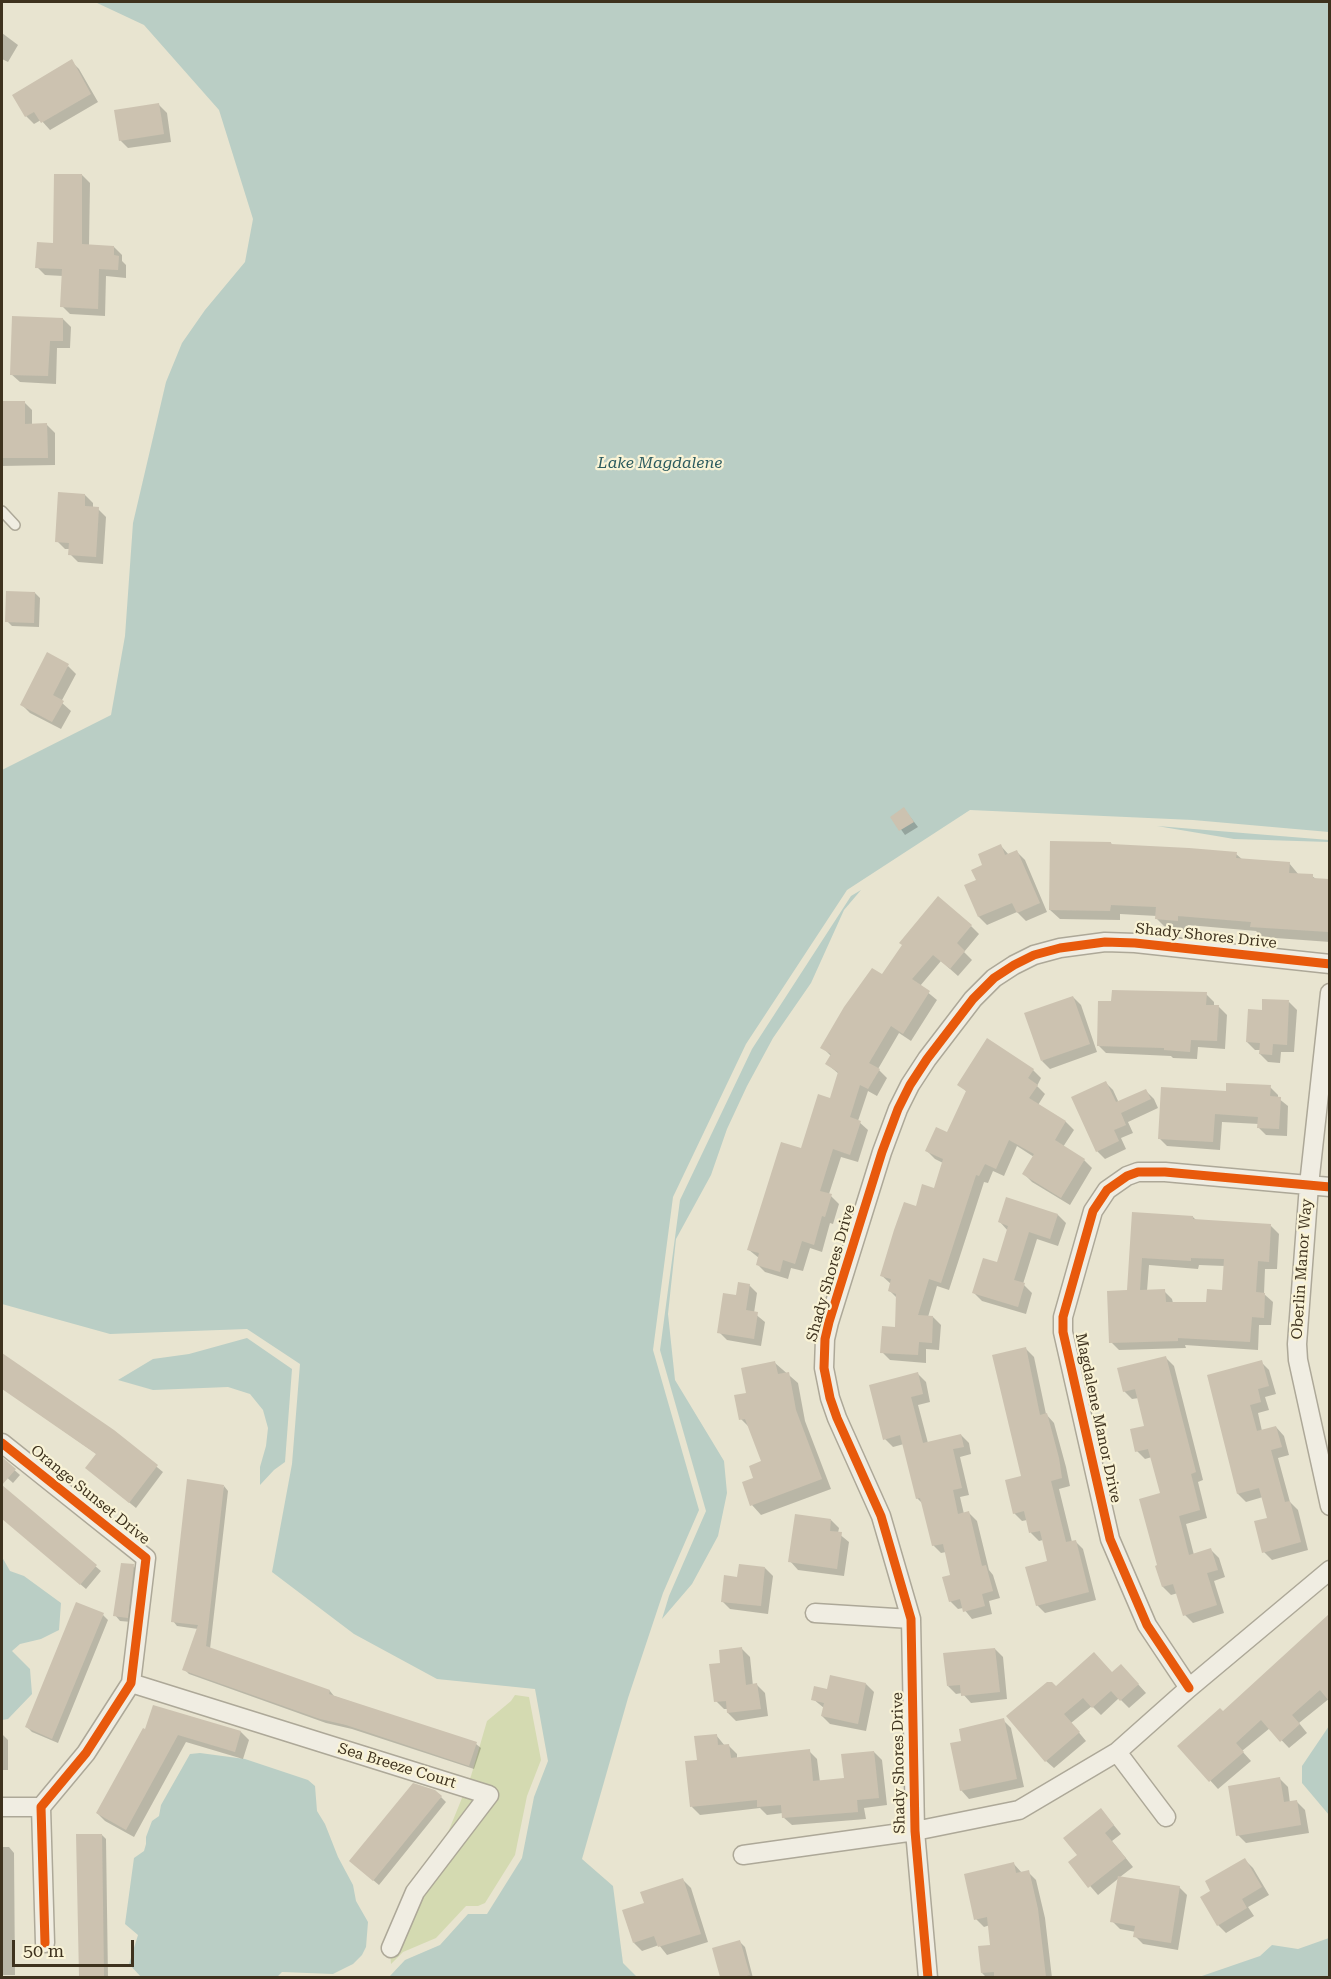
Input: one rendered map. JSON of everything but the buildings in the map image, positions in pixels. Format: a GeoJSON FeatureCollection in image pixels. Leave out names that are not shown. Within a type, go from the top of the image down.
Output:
{"type":"FeatureCollection","features":[{"type":"Feature","properties":{"kind":"street","name":"Shady Shores Drive"},"geometry":{"type":"LineString","coordinates":[[928,1977],[915,1831],[910,1619],[881,1516],[844,1436],[830,1398],[825,1378],[824,1353],[832,1312],[882,1152],[898,1109],[915,1077],[966,1007],[994,978],[1024,960],[1060,948],[1094,943],[1135,943],[1329,964]]}},
{"type":"Feature","properties":{"kind":"street","name":"Oberlin Manor Way"},"geometry":{"type":"LineString","coordinates":[[1329,993],[1309,1185],[1297,1344],[1298,1360],[1329,1506]]}},
{"type":"Feature","properties":{"kind":"street","name":"Magdalene Manor Drive"},"geometry":{"type":"LineString","coordinates":[[1189,1688],[1147,1624],[1110,1539],[1063,1332],[1063,1317],[1094,1211],[1107,1190],[1127,1176],[1149,1171],[1329,1187]]}},
{"type":"Feature","properties":{"kind":"street","name":"Orange Sunset Drive"},"geometry":{"type":"LineString","coordinates":[[2,1443],[146,1558],[131,1683],[86,1753],[41,1807]]}},
{"type":"Feature","properties":{"kind":"street"},"geometry":{"type":"LineString","coordinates":[[743,1855],[915,1831],[1019,1810],[1117,1752],[1329,1570]]}},
{"type":"Feature","properties":{"kind":"street"},"geometry":{"type":"LineString","coordinates":[[815,1613],[910,1619]]}},
{"type":"Feature","properties":{"kind":"street","name":"Sea Breeze Court"},"geometry":{"type":"LineString","coordinates":[[131,1683],[489,1795],[415,1892],[391,1948]]}},
{"type":"Feature","properties":{"kind":"street"},"geometry":{"type":"LineString","coordinates":[[1117,1752],[1166,1817]]}},
{"type":"Feature","properties":{"kind":"street"},"geometry":{"type":"LineString","coordinates":[[2,1807],[41,1807],[45,1943]]}},
{"type":"Feature","properties":{"kind":"lane"},"geometry":{"type":"LineString","coordinates":[[2,512],[15,525]]}},
{"type":"Feature","properties":{"kind":"green space"},"geometry":{"type":"Polygon","coordinates":[[[515,1695],[529,1697],[541,1760],[527,1796],[515,1855],[485,1903],[478,1906],[466,1906],[436,1938],[403,1952],[391,1964],[389,1939],[440,1852],[471,1776],[487,1721],[515,1695]]]}},
{"type":"Feature","properties":{"kind":"water","name":"Lake Magdalene"},"geometry":{"type":"Polygon","coordinates":[[[95,2],[1329,2],[1329,832],[1193,820],[970,810],[847,890],[746,1044],[673,1197],[653,1350],[699,1510],[663,1593],[628,1698],[582,1859],[613,1886],[623,1963],[637,1977],[389,1977],[405,1960],[440,1945],[468,1914],[487,1914],[522,1858],[534,1797],[548,1761],[535,1689],[437,1679],[354,1634],[272,1572],[292,1464],[300,1364],[247,1329],[110,1334],[2,1304],[2,770],[111,715],[125,636],[133,523],[166,382],[182,343],[205,310],[245,262],[253,219],[219,110],[144,25],[95,2]]]}},
{"type":"Feature","properties":{"kind":"water"},"geometry":{"type":"Polygon","coordinates":[[[1157,826],[1329,840],[1329,842],[1234,839],[1157,826]]]}},
{"type":"Feature","properties":{"kind":"water"},"geometry":{"type":"Polygon","coordinates":[[[861,890],[844,910],[811,983],[773,1038],[747,1086],[727,1129],[711,1175],[676,1239],[668,1314],[675,1380],[724,1461],[727,1493],[718,1536],[692,1584],[662,1619],[669,1596],[706,1511],[660,1350],[680,1200],[752,1049],[851,896],[861,890]]]}},
{"type":"Feature","properties":{"kind":"water"},"geometry":{"type":"Polygon","coordinates":[[[247,1338],[292,1369],[285,1462],[260,1485],[260,1467],[268,1428],[263,1410],[250,1394],[228,1387],[153,1390],[118,1380],[153,1359],[189,1354],[247,1338]]]}},
{"type":"Feature","properties":{"kind":"water"},"geometry":{"type":"Polygon","coordinates":[[[2,1557],[10,1571],[24,1576],[61,1603],[59,1630],[41,1639],[20,1644],[12,1651],[30,1669],[32,1694],[8,1719],[2,1720],[2,1557]]]}},
{"type":"Feature","properties":{"kind":"water"},"geometry":{"type":"Polygon","coordinates":[[[1329,1726],[1329,1815],[1302,1783],[1302,1766],[1329,1726]]]}},
{"type":"Feature","properties":{"kind":"water"},"geometry":{"type":"Polygon","coordinates":[[[200,1753],[245,1759],[308,1780],[315,1786],[317,1811],[353,1885],[356,1901],[368,1922],[366,1947],[353,1964],[333,1974],[282,1972],[276,1978],[141,1977],[129,1964],[138,1935],[125,1924],[134,1858],[144,1851],[152,1821],[159,1816],[161,1805],[190,1754],[200,1753]]]}},
{"type":"Feature","properties":{"kind":"water"},"geometry":{"type":"Polygon","coordinates":[[[1329,1938],[1329,1977],[1199,1977],[1260,1956],[1272,1945],[1298,1949],[1329,1938]]]}},
{"type":"Feature","properties":{"kind":"cycle path"},"geometry":{"type":"LineString","coordinates":[[928,1978],[915,1831],[911,1619],[881,1516],[837,1418],[824,1368],[825,1339],[829,1322],[882,1152],[898,1109],[927,1059],[973,999],[994,978],[1034,955],[1060,948],[1105,942],[1135,943],[1330,964]]}},
{"type":"Feature","properties":{"kind":"cycle path"},"geometry":{"type":"LineString","coordinates":[[1189,1688],[1147,1625],[1110,1539],[1063,1332],[1063,1317],[1093,1211],[1107,1190],[1127,1176],[1138,1172],[1165,1172],[1330,1187]]}},
{"type":"Feature","properties":{"kind":"cycle path"},"geometry":{"type":"LineString","coordinates":[[2,1443],[146,1558],[131,1683],[86,1753],[41,1807],[45,1943]]}}]}
